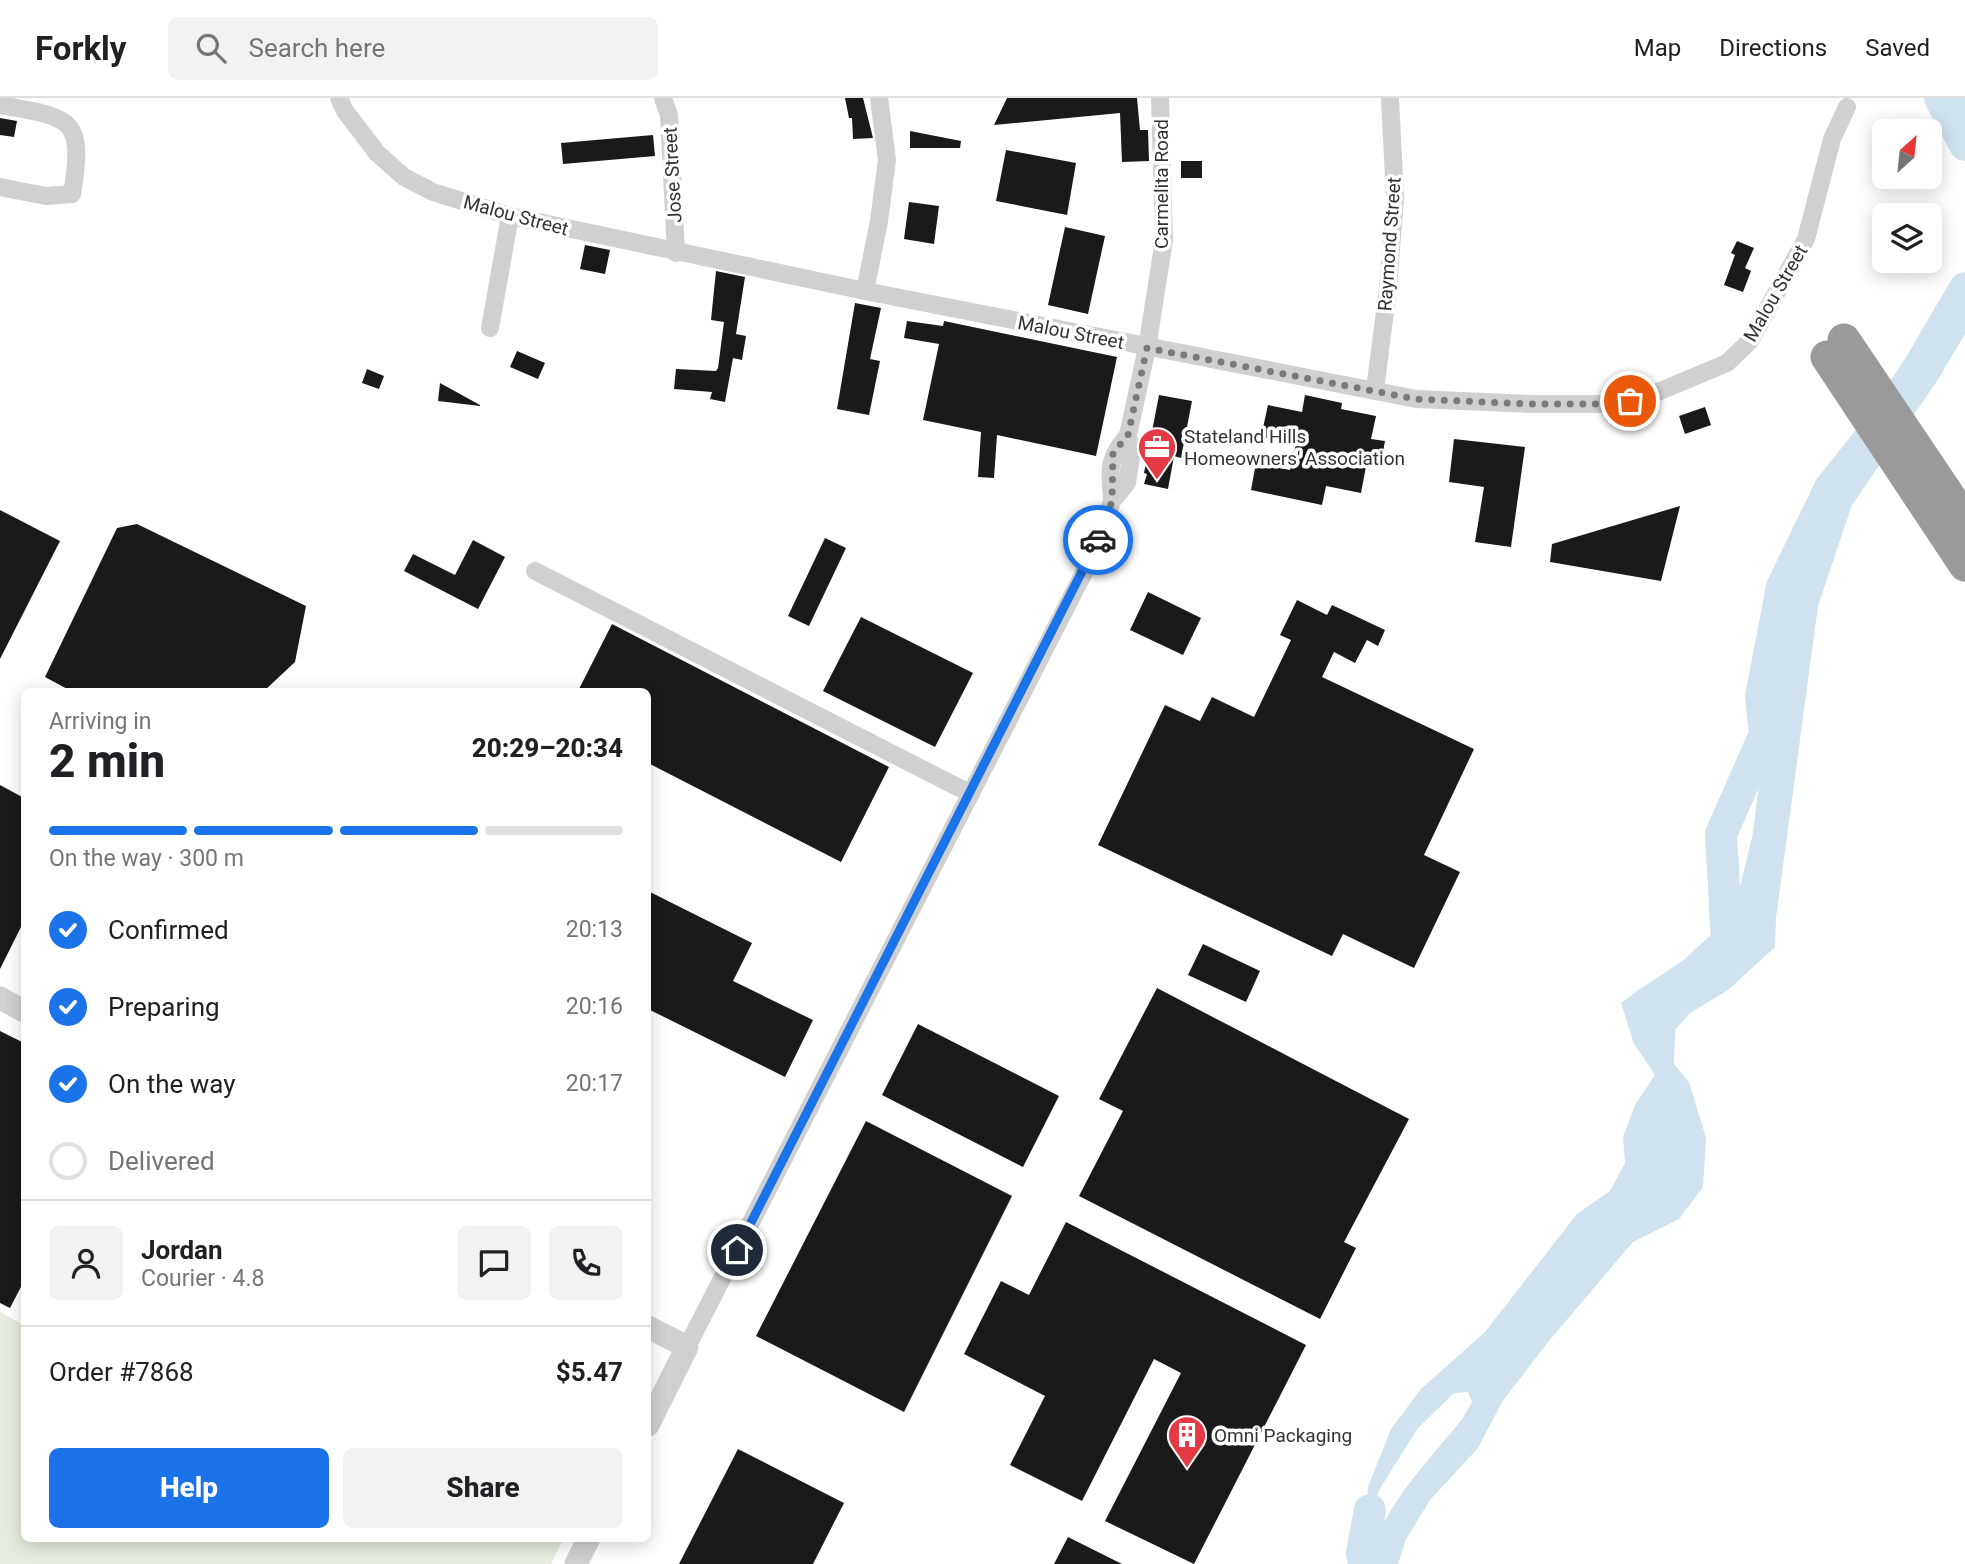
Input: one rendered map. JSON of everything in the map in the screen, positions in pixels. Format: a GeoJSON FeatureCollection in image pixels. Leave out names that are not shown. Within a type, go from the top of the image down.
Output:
{"type":"FeatureCollection","features":[{"type":"Feature","properties":{"kind":"highway"},"geometry":{"type":"LineString","coordinates":[[1965,520],[1835,349],[1965,565]]}},
{"type":"Feature","properties":{"kind":"street","name":"Malou Street"},"geometry":{"type":"LineString","coordinates":[[339,98],[345,111],[377,153],[404,177],[433,192],[510,216],[676,253],[1416,399],[1613,404],[1646,397],[1727,363],[1750,341],[1806,239],[1832,139],[1847,107]]}},
{"type":"Feature","properties":{"kind":"street","name":"Jose Street"},"geometry":{"type":"LineString","coordinates":[[663,98],[669,116],[676,253]]}},
{"type":"Feature","properties":{"kind":"street"},"geometry":{"type":"LineString","coordinates":[[865,291],[880,221],[887,160],[879,98]]}},
{"type":"Feature","properties":{"kind":"street","name":"Carmelita Road"},"geometry":{"type":"LineString","coordinates":[[651,1418],[1094,553],[1112,501],[1127,483],[1131,457],[1128,435],[1147,348],[1164,240],[1160,98]]}},
{"type":"Feature","properties":{"kind":"street","name":"Raymond Street"},"geometry":{"type":"LineString","coordinates":[[1375,390],[1388,288],[1395,198],[1390,98]]}},
{"type":"Feature","properties":{"kind":"street"},"geometry":{"type":"LineString","coordinates":[[0,104],[51,114],[69,126],[78,141],[72,194],[46,196],[0,187]]}},
{"type":"Feature","properties":{"kind":"street"},"geometry":{"type":"LineString","coordinates":[[490,328],[510,216]]}},
{"type":"Feature","properties":{"kind":"street"},"geometry":{"type":"LineString","coordinates":[[535,571],[971,793]]}},
{"type":"Feature","properties":{"kind":"street"},"geometry":{"type":"LineString","coordinates":[[0,998],[21,1009]]}},
{"type":"Feature","properties":{"kind":"street"},"geometry":{"type":"LineString","coordinates":[[651,1329],[687,1347]]}},
{"type":"Feature","properties":{"kind":"street"},"geometry":{"type":"LineString","coordinates":[[576,1564],[587,1542]]}},
{"type":"Feature","properties":{"kind":"shaded area"},"geometry":{"type":"Polygon","coordinates":[[[0,1312],[21,1323],[21,1542],[562,1542],[551,1564],[0,1564],[0,1312]]]}},
{"type":"Feature","properties":{"kind":"water"},"geometry":{"type":"Polygon","coordinates":[[[1965,98],[1965,145],[1940,99],[1965,98]]]}},
{"type":"Feature","properties":{"kind":"water"},"geometry":{"type":"Polygon","coordinates":[[[1965,288],[1965,334],[1937,381],[1852,505],[1818,606],[1776,918],[1775,947],[1728,990],[1690,1013],[1675,1030],[1674,1064],[1689,1082],[1706,1138],[1703,1187],[1679,1219],[1633,1242],[1548,1342],[1502,1402],[1478,1448],[1430,1500],[1406,1539],[1398,1564],[1368,1564],[1382,1525],[1394,1506],[1463,1418],[1472,1402],[1468,1392],[1454,1393],[1418,1428],[1379,1490],[1362,1553],[1368,1487],[1391,1429],[1421,1389],[1485,1332],[1577,1214],[1610,1191],[1625,1163],[1623,1137],[1635,1105],[1655,1075],[1634,1044],[1621,1003],[1643,987],[1684,988],[1700,982],[1720,969],[1753,833],[1765,734],[1761,697],[1782,587],[1830,488],[1881,424],[1920,365],[1965,288]]]}},
{"type":"Feature","properties":{"kind":"building"},"geometry":{"type":"Polygon","coordinates":[[[845,98],[863,98],[873,138],[853,139],[852,118],[849,118],[845,98]]]}},
{"type":"Feature","properties":{"kind":"building"},"geometry":{"type":"Polygon","coordinates":[[[1007,98],[1137,98],[1140,130],[1148,130],[1149,161],[1122,162],[1120,113],[994,125],[1007,98]]]}},
{"type":"Feature","properties":{"kind":"building"},"geometry":{"type":"Polygon","coordinates":[[[0,118],[17,121],[14,137],[0,135],[0,118]]]}},
{"type":"Feature","properties":{"kind":"building"},"geometry":{"type":"Polygon","coordinates":[[[910,131],[961,141],[960,148],[910,148],[910,131]]]}},
{"type":"Feature","properties":{"kind":"building"},"geometry":{"type":"Polygon","coordinates":[[[653,135],[655,156],[563,164],[561,143],[653,135]]]}},
{"type":"Feature","properties":{"kind":"building"},"geometry":{"type":"Polygon","coordinates":[[[1006,150],[1076,163],[1067,215],[996,201],[1006,150]]]}},
{"type":"Feature","properties":{"kind":"building"},"geometry":{"type":"Polygon","coordinates":[[[1181,161],[1202,161],[1202,178],[1181,178],[1181,161]]]}},
{"type":"Feature","properties":{"kind":"building"},"geometry":{"type":"Polygon","coordinates":[[[909,202],[939,206],[934,244],[904,239],[909,202]]]}},
{"type":"Feature","properties":{"kind":"building"},"geometry":{"type":"Polygon","coordinates":[[[1065,227],[1105,236],[1088,314],[1048,305],[1065,227]]]}},
{"type":"Feature","properties":{"kind":"building"},"geometry":{"type":"Polygon","coordinates":[[[1737,241],[1754,248],[1745,268],[1751,271],[1743,292],[1724,285],[1735,255],[1731,253],[1737,241]]]}},
{"type":"Feature","properties":{"kind":"building"},"geometry":{"type":"Polygon","coordinates":[[[585,245],[610,250],[605,274],[580,269],[585,245]]]}},
{"type":"Feature","properties":{"kind":"building"},"geometry":{"type":"Polygon","coordinates":[[[716,271],[745,277],[736,334],[746,336],[742,360],[733,358],[725,402],[710,399],[712,392],[674,389],[676,369],[716,371],[718,368],[724,322],[711,320],[716,271]]]}},
{"type":"Feature","properties":{"kind":"building"},"geometry":{"type":"Polygon","coordinates":[[[855,303],[881,308],[870,359],[880,361],[869,415],[837,409],[855,303]]]}},
{"type":"Feature","properties":{"kind":"building"},"geometry":{"type":"Polygon","coordinates":[[[907,321],[943,326],[944,321],[1117,357],[1096,456],[997,435],[994,478],[978,477],[981,432],[923,420],[939,344],[904,338],[907,321]]]}},
{"type":"Feature","properties":{"kind":"building"},"geometry":{"type":"Polygon","coordinates":[[[517,351],[545,363],[538,379],[510,367],[517,351]]]}},
{"type":"Feature","properties":{"kind":"building"},"geometry":{"type":"Polygon","coordinates":[[[367,369],[384,376],[379,389],[362,383],[367,369]]]}},
{"type":"Feature","properties":{"kind":"building"},"geometry":{"type":"Polygon","coordinates":[[[440,383],[480,405],[480,406],[438,401],[440,383]]]}},
{"type":"Feature","properties":{"kind":"building"},"geometry":{"type":"Polygon","coordinates":[[[1159,395],[1192,401],[1181,458],[1174,456],[1168,489],[1144,484],[1159,395]]]}},
{"type":"Feature","properties":{"kind":"building"},"geometry":{"type":"Polygon","coordinates":[[[1305,395],[1342,403],[1341,409],[1376,416],[1371,439],[1385,441],[1382,458],[1368,456],[1361,493],[1326,486],[1322,505],[1251,490],[1256,463],[1290,470],[1296,444],[1261,437],[1268,405],[1302,412],[1305,395]]]}},
{"type":"Feature","properties":{"kind":"building"},"geometry":{"type":"Polygon","coordinates":[[[1705,407],[1711,425],[1685,434],[1679,416],[1705,407]]]}},
{"type":"Feature","properties":{"kind":"building"},"geometry":{"type":"Polygon","coordinates":[[[1454,439],[1525,447],[1511,547],[1475,542],[1484,487],[1449,482],[1454,439]]]}},
{"type":"Feature","properties":{"kind":"building"},"geometry":{"type":"Polygon","coordinates":[[[1680,506],[1661,581],[1550,562],[1552,544],[1680,506]]]}},
{"type":"Feature","properties":{"kind":"building"},"geometry":{"type":"Polygon","coordinates":[[[0,510],[60,541],[0,659],[0,510]]]}},
{"type":"Feature","properties":{"kind":"building"},"geometry":{"type":"Polygon","coordinates":[[[137,524],[306,606],[295,662],[267,688],[65,688],[45,677],[117,528],[137,524]]]}},
{"type":"Feature","properties":{"kind":"building"},"geometry":{"type":"Polygon","coordinates":[[[825,538],[846,548],[809,626],[788,616],[825,538]]]}},
{"type":"Feature","properties":{"kind":"building"},"geometry":{"type":"Polygon","coordinates":[[[473,540],[505,557],[478,609],[404,571],[413,554],[455,575],[473,540]]]}},
{"type":"Feature","properties":{"kind":"building"},"geometry":{"type":"Polygon","coordinates":[[[1148,592],[1201,618],[1183,655],[1130,630],[1148,592]]]}},
{"type":"Feature","properties":{"kind":"building"},"geometry":{"type":"Polygon","coordinates":[[[1297,600],[1327,615],[1332,605],[1385,630],[1378,646],[1367,640],[1355,663],[1334,652],[1322,677],[1474,749],[1424,855],[1460,872],[1414,968],[1343,934],[1332,956],[1098,845],[1165,705],[1200,721],[1212,697],[1254,717],[1291,640],[1280,635],[1297,600]]]}},
{"type":"Feature","properties":{"kind":"building"},"geometry":{"type":"Polygon","coordinates":[[[861,617],[973,673],[935,747],[823,691],[861,617]]]}},
{"type":"Feature","properties":{"kind":"building"},"geometry":{"type":"Polygon","coordinates":[[[612,624],[889,767],[841,862],[651,765],[651,688],[580,688],[612,624]]]}},
{"type":"Feature","properties":{"kind":"building"},"geometry":{"type":"Polygon","coordinates":[[[0,785],[21,796],[21,927],[0,969],[0,785]]]}},
{"type":"Feature","properties":{"kind":"building"},"geometry":{"type":"Polygon","coordinates":[[[651,892],[752,943],[733,981],[813,1020],[785,1077],[651,1010],[651,892]]]}},
{"type":"Feature","properties":{"kind":"building"},"geometry":{"type":"Polygon","coordinates":[[[1203,944],[1260,971],[1246,1002],[1188,975],[1203,944]]]}},
{"type":"Feature","properties":{"kind":"building"},"geometry":{"type":"Polygon","coordinates":[[[1157,988],[1409,1119],[1344,1242],[1356,1248],[1320,1319],[1079,1196],[1123,1111],[1099,1099],[1157,988]]]}},
{"type":"Feature","properties":{"kind":"building"},"geometry":{"type":"Polygon","coordinates":[[[918,1024],[1059,1096],[1023,1167],[882,1095],[918,1024]]]}},
{"type":"Feature","properties":{"kind":"building"},"geometry":{"type":"Polygon","coordinates":[[[0,1031],[21,1042],[21,1287],[10,1308],[0,1303],[0,1031]]]}},
{"type":"Feature","properties":{"kind":"building"},"geometry":{"type":"Polygon","coordinates":[[[866,1121],[1012,1196],[904,1412],[756,1336],[866,1121]]]}},
{"type":"Feature","properties":{"kind":"building"},"geometry":{"type":"Polygon","coordinates":[[[1066,1222],[1306,1345],[1194,1564],[1105,1521],[1181,1373],[1154,1359],[1082,1501],[1010,1465],[1045,1396],[964,1354],[1001,1281],[1029,1295],[1066,1222]]]}},
{"type":"Feature","properties":{"kind":"building"},"geometry":{"type":"Polygon","coordinates":[[[738,1449],[844,1503],[813,1564],[679,1564],[738,1449]]]}},
{"type":"Feature","properties":{"kind":"building"},"geometry":{"type":"Polygon","coordinates":[[[1068,1537],[1122,1564],[1054,1564],[1068,1537]]]}},
{"type":"Feature","properties":{"kind":"waterway"},"geometry":{"type":"LineString","coordinates":[[1940,98],[1965,145]]}},
{"type":"Feature","properties":{"kind":"waterway"},"geometry":{"type":"LineString","coordinates":[[1650,1019],[1645,1005],[1693,973],[1727,942],[1721,834],[1765,734],[1761,697],[1782,587],[1830,488],[1881,424],[1920,365],[1965,288]]}},
{"type":"Feature","properties":{"kind":"waterway"},"geometry":{"type":"LineString","coordinates":[[1364,1564],[1362,1553],[1370,1510]]}},
{"type":"Feature","properties":{"kind":"way so far"},"geometry":{"type":"LineString","coordinates":[[1098,540],[1112,501],[1110,468],[1113,453],[1128,435],[1147,348],[1416,399],[1530,404],[1613,404],[1630,401]]}},
{"type":"Feature","properties":{"kind":"place","name":"Stateland Hills Homeowners' Association"},"geometry":{"type":"Point","coordinates":[1157,481]}},
{"type":"Feature","properties":{"kind":"place","name":"Omni Packaging"},"geometry":{"type":"Point","coordinates":[1187,1469]}},
{"type":"Feature","properties":{"kind":"route"},"geometry":{"type":"LineString","coordinates":[[737,1250],[1094,553],[1098,540]]}}]}
